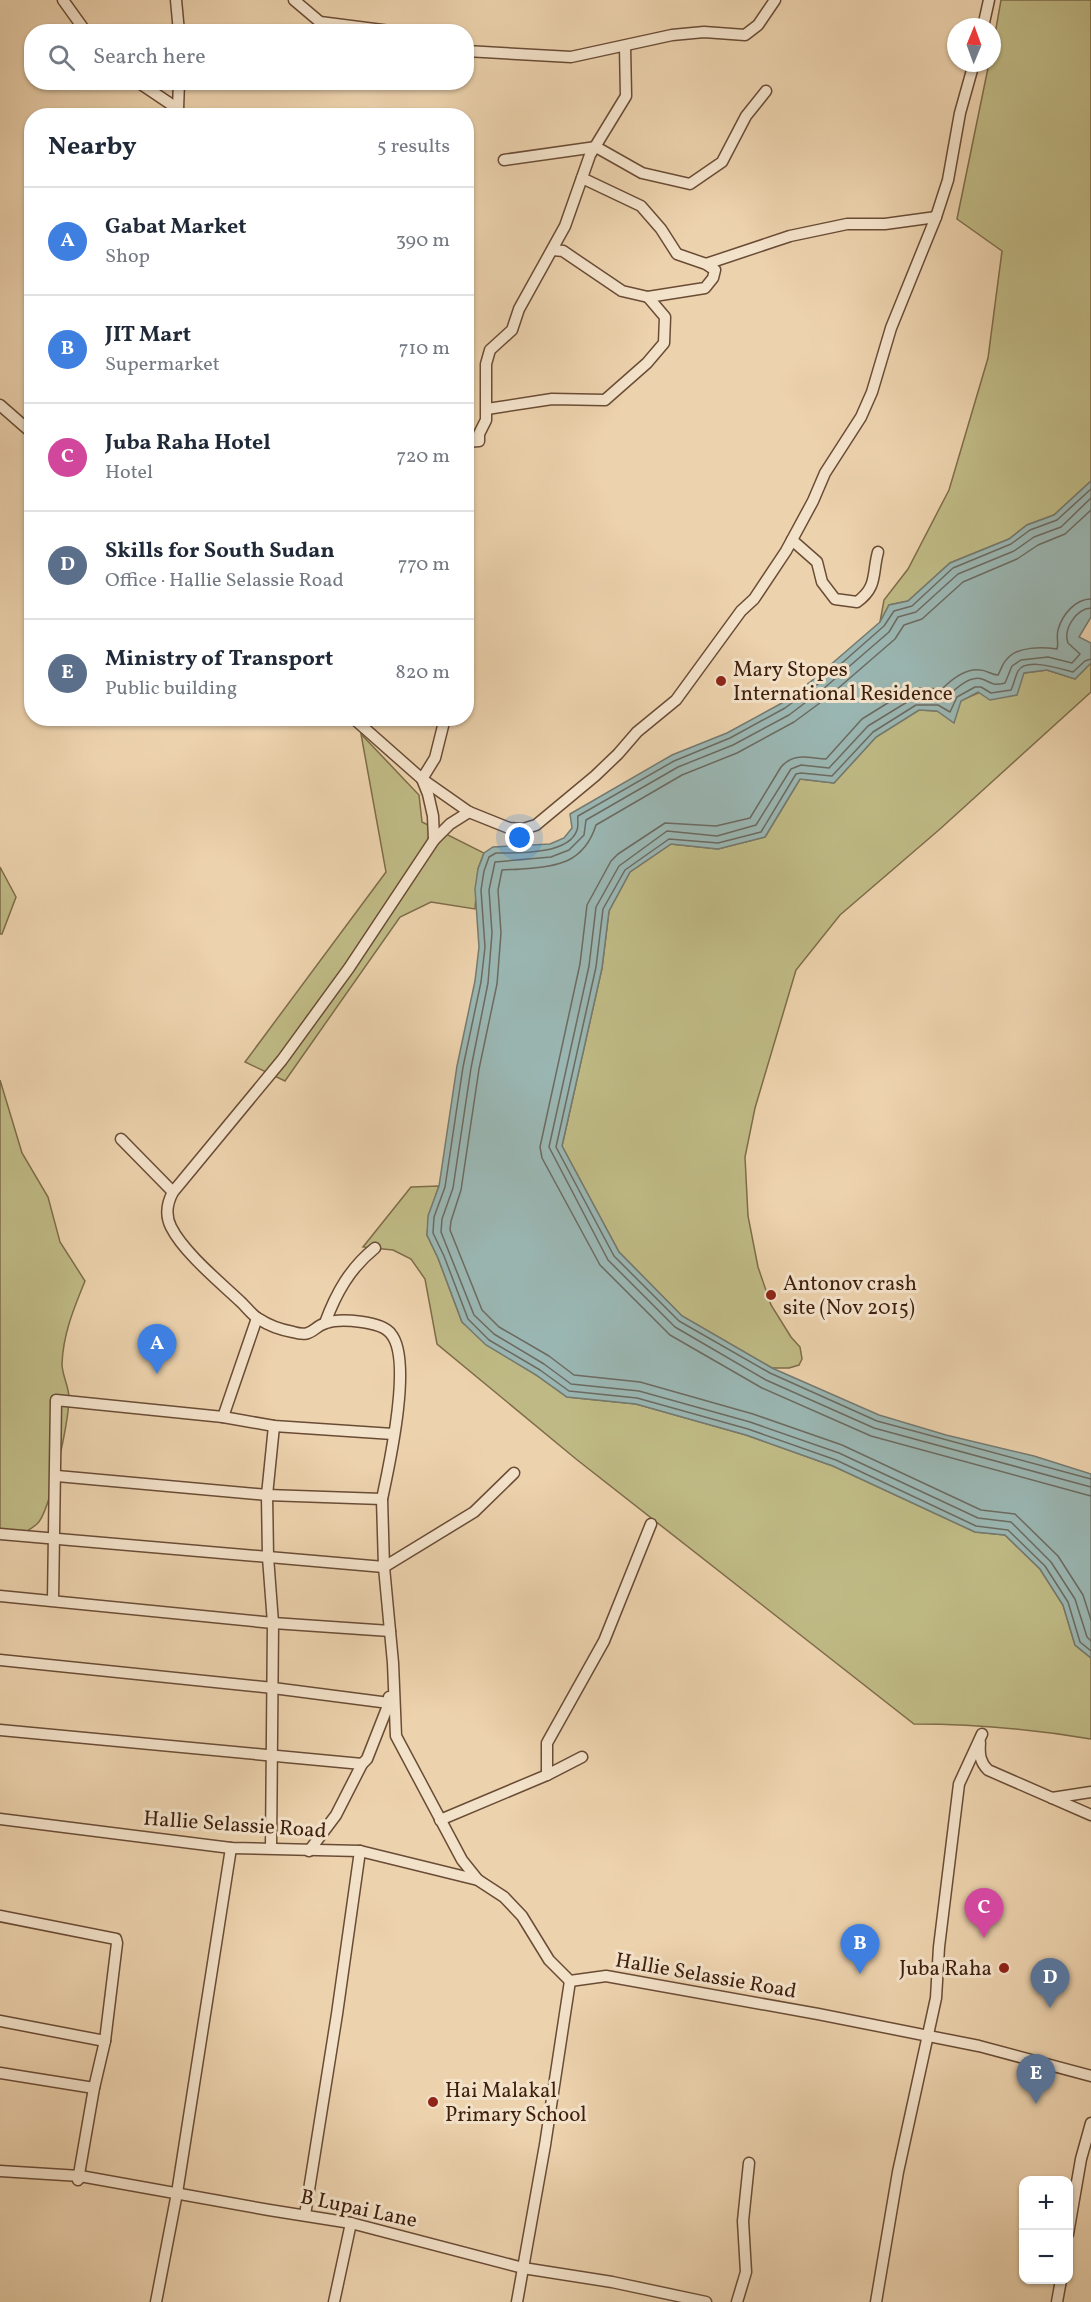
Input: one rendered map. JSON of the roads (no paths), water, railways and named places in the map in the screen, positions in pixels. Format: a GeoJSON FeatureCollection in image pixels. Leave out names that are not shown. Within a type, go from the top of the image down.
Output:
{"type":"FeatureCollection","features":[{"type":"Feature","properties":{"kind":"street"},"geometry":{"type":"LineString","coordinates":[[63,0],[80,24]]}},
{"type":"Feature","properties":{"kind":"street"},"geometry":{"type":"LineString","coordinates":[[176,0],[178,24]]}},
{"type":"Feature","properties":{"kind":"street"},"geometry":{"type":"LineString","coordinates":[[294,0],[320,22],[336,24]]}},
{"type":"Feature","properties":{"kind":"street"},"geometry":{"type":"LineString","coordinates":[[474,51],[571,57],[595,50],[672,36],[704,32],[745,34],[758,25],[775,0]]}},
{"type":"Feature","properties":{"kind":"street"},"geometry":{"type":"LineString","coordinates":[[985,18],[989,0]]}},
{"type":"Feature","properties":{"kind":"street"},"geometry":{"type":"LineString","coordinates":[[474,441],[479,441],[479,434],[486,420],[486,364],[490,350],[512,330],[519,309],[565,226],[590,155],[626,96],[625,46]]}},
{"type":"Feature","properties":{"kind":"street"},"geometry":{"type":"LineString","coordinates":[[362,726],[422,779],[469,812],[509,828],[523,829],[536,825],[560,806],[618,754],[637,732],[676,700],[741,611],[754,599],[792,540],[825,473],[861,417],[872,392],[904,293],[936,217],[948,180],[960,113],[971,72]]}},
{"type":"Feature","properties":{"kind":"street"},"geometry":{"type":"LineString","coordinates":[[149,90],[174,108]]}},
{"type":"Feature","properties":{"kind":"street"},"geometry":{"type":"LineString","coordinates":[[179,90],[179,108]]}},
{"type":"Feature","properties":{"kind":"street"},"geometry":{"type":"LineString","coordinates":[[504,160],[596,147],[642,173],[690,184],[722,162],[746,116],[766,91]]}},
{"type":"Feature","properties":{"kind":"street"},"geometry":{"type":"LineString","coordinates":[[553,250],[564,251],[622,291],[648,297],[705,288],[713,278],[715,270],[706,264],[677,254],[661,229],[641,207],[582,178]]}},
{"type":"Feature","properties":{"kind":"street"},"geometry":{"type":"LineString","coordinates":[[706,264],[790,236],[847,224],[885,224],[936,217]]}},
{"type":"Feature","properties":{"kind":"street"},"geometry":{"type":"LineString","coordinates":[[487,409],[552,399],[605,400],[647,363],[664,343],[665,317],[648,297]]}},
{"type":"Feature","properties":{"kind":"street"},"geometry":{"type":"LineString","coordinates":[[0,405],[24,426]]}},
{"type":"Feature","properties":{"kind":"street"},"geometry":{"type":"LineString","coordinates":[[792,540],[817,562],[822,582],[836,599],[857,602],[866,595],[875,577],[878,552]]}},
{"type":"Feature","properties":{"kind":"street"},"geometry":{"type":"LineString","coordinates":[[422,779],[435,758],[443,726]]}},
{"type":"Feature","properties":{"kind":"street"},"geometry":{"type":"LineString","coordinates":[[422,779],[433,816],[434,840]]}},
{"type":"Feature","properties":{"kind":"street"},"geometry":{"type":"LineString","coordinates":[[375,1248],[360,1260],[342,1285],[325,1323],[315,1331],[306,1334],[293,1333],[257,1318],[202,1266],[171,1228],[167,1215],[168,1201],[172,1192],[282,1060],[349,968],[434,840],[450,824],[469,812]]}},
{"type":"Feature","properties":{"kind":"street"},"geometry":{"type":"LineString","coordinates":[[121,1139],[172,1192]]}},
{"type":"Feature","properties":{"kind":"street"},"geometry":{"type":"LineString","coordinates":[[223,1417],[257,1318]]}},
{"type":"Feature","properties":{"kind":"street"},"geometry":{"type":"LineString","coordinates":[[325,1323],[351,1321],[373,1323],[390,1332],[396,1342],[400,1358],[398,1411],[382,1499],[384,1567],[393,1664],[396,1736],[462,1860],[478,1880]]}},
{"type":"Feature","properties":{"kind":"street"},"geometry":{"type":"LineString","coordinates":[[53,1600],[57,1400],[223,1417],[274,1426],[393,1434]]}},
{"type":"Feature","properties":{"kind":"street"},"geometry":{"type":"LineString","coordinates":[[271,1848],[273,1623],[268,1557],[267,1495],[274,1426]]}},
{"type":"Feature","properties":{"kind":"street"},"geometry":{"type":"LineString","coordinates":[[0,1534],[384,1567],[474,1512],[514,1473]]}},
{"type":"Feature","properties":{"kind":"street"},"geometry":{"type":"LineString","coordinates":[[57,1476],[267,1495],[382,1499]]}},
{"type":"Feature","properties":{"kind":"street"},"geometry":{"type":"LineString","coordinates":[[547,1775],[547,1743],[604,1641],[651,1524]]}},
{"type":"Feature","properties":{"kind":"street"},"geometry":{"type":"LineString","coordinates":[[0,1596],[273,1623],[390,1631]]}},
{"type":"Feature","properties":{"kind":"street"},"geometry":{"type":"LineString","coordinates":[[0,1660],[273,1688],[389,1703]]}},
{"type":"Feature","properties":{"kind":"street"},"geometry":{"type":"LineString","coordinates":[[309,1851],[336,1815],[362,1764],[367,1759],[389,1703],[393,1664]]}},
{"type":"Feature","properties":{"kind":"street"},"geometry":{"type":"LineString","coordinates":[[0,1730],[362,1764]]}},
{"type":"Feature","properties":{"kind":"street"},"geometry":{"type":"LineString","coordinates":[[876,2302],[898,2172],[936,1998],[939,1947],[959,1784],[982,1734],[980,1745],[982,1765],[988,1770],[1091,1815]]}},
{"type":"Feature","properties":{"kind":"street"},"geometry":{"type":"LineString","coordinates":[[440,1820],[547,1775],[582,1757]]}},
{"type":"Feature","properties":{"kind":"street"},"geometry":{"type":"LineString","coordinates":[[1052,1798],[1091,1792]]}},
{"type":"Feature","properties":{"kind":"street","name":"Hallie Selassie Road"},"geometry":{"type":"LineString","coordinates":[[0,1819],[231,1848],[360,1851],[478,1880],[504,1898],[522,1916],[549,1960],[570,1981],[606,1976],[979,2046],[1091,2076]]}},
{"type":"Feature","properties":{"kind":"street"},"geometry":{"type":"LineString","coordinates":[[156,2302],[177,2193],[231,1848]]}},
{"type":"Feature","properties":{"kind":"street"},"geometry":{"type":"LineString","coordinates":[[305,2215],[360,1851]]}},
{"type":"Feature","properties":{"kind":"street"},"geometry":{"type":"LineString","coordinates":[[0,1916],[116,1939],[105,2041],[94,2088],[78,2180],[81,2176]]}},
{"type":"Feature","properties":{"kind":"street"},"geometry":{"type":"LineString","coordinates":[[517,2302],[545,2145],[570,1981]]}},
{"type":"Feature","properties":{"kind":"street"},"geometry":{"type":"LineString","coordinates":[[0,2021],[105,2041]]}},
{"type":"Feature","properties":{"kind":"street"},"geometry":{"type":"LineString","coordinates":[[0,2073],[94,2088]]}},
{"type":"Feature","properties":{"kind":"street"},"geometry":{"type":"LineString","coordinates":[[1069,2230],[1086,2160],[1091,2123]]}},
{"type":"Feature","properties":{"kind":"street"},"geometry":{"type":"LineString","coordinates":[[737,2302],[746,2272],[743,2221],[749,2163]]}},
{"type":"Feature","properties":{"kind":"street","name":"B Lupai Lane"},"geometry":{"type":"LineString","coordinates":[[0,2171],[81,2176],[351,2223],[523,2268],[612,2282],[700,2302]]}},
{"type":"Feature","properties":{"kind":"street"},"geometry":{"type":"LineString","coordinates":[[334,2302],[351,2223]]}},
{"type":"Feature","properties":{"kind":"street"},"geometry":{"type":"LineString","coordinates":[[1057,2302],[1059,2284]]}},
{"type":"Feature","properties":{"kind":"water"},"geometry":{"type":"Polygon","coordinates":[[[1091,481],[1091,617],[1079,637],[1091,643],[1091,663],[1075,679],[1047,670],[1024,673],[1017,695],[990,700],[978,692],[961,701],[954,723],[937,711],[919,710],[876,737],[834,783],[800,779],[765,837],[718,849],[671,844],[630,872],[609,911],[602,968],[562,1146],[619,1252],[682,1316],[772,1368],[879,1415],[946,1435],[1034,1456],[1091,1474],[1091,1658],[1075,1645],[1063,1605],[1040,1569],[1005,1535],[975,1532],[833,1466],[746,1435],[636,1404],[567,1397],[486,1345],[462,1322],[427,1235],[428,1216],[439,1186],[457,1066],[475,981],[479,947],[475,889],[478,869],[484,853],[493,847],[550,844],[564,838],[572,828],[570,814],[672,755],[727,733],[782,703],[814,679],[880,622],[889,605],[908,601],[950,563],[1009,539],[1027,525],[1054,515],[1091,481]]]}},
{"type":"Feature","properties":{"kind":"place","name":"Mary Stopes International Residence"},"geometry":{"type":"Point","coordinates":[721,681]}},
{"type":"Feature","properties":{"kind":"place","name":"Antonov crash site (Nov 2015)"},"geometry":{"type":"Point","coordinates":[771,1295]}},
{"type":"Feature","properties":{"kind":"place","name":"Gabat Market"},"geometry":{"type":"Point","coordinates":[157,1374]}},
{"type":"Feature","properties":{"kind":"place","name":"Juba Raha Hotel"},"geometry":{"type":"Point","coordinates":[984,1938]}},
{"type":"Feature","properties":{"kind":"place","name":"Juba Raha"},"geometry":{"type":"Point","coordinates":[1004,1968]}},
{"type":"Feature","properties":{"kind":"place","name":"JIT Mart"},"geometry":{"type":"Point","coordinates":[860,1974]}},
{"type":"Feature","properties":{"kind":"place","name":"Skills for South Sudan"},"geometry":{"type":"Point","coordinates":[1050,2008]}},
{"type":"Feature","properties":{"kind":"place","name":"Hai Malakal Primary School"},"geometry":{"type":"Point","coordinates":[433,2102]}},
{"type":"Feature","properties":{"kind":"place","name":"Ministry of Transport"},"geometry":{"type":"Point","coordinates":[1036,2104]}}]}
